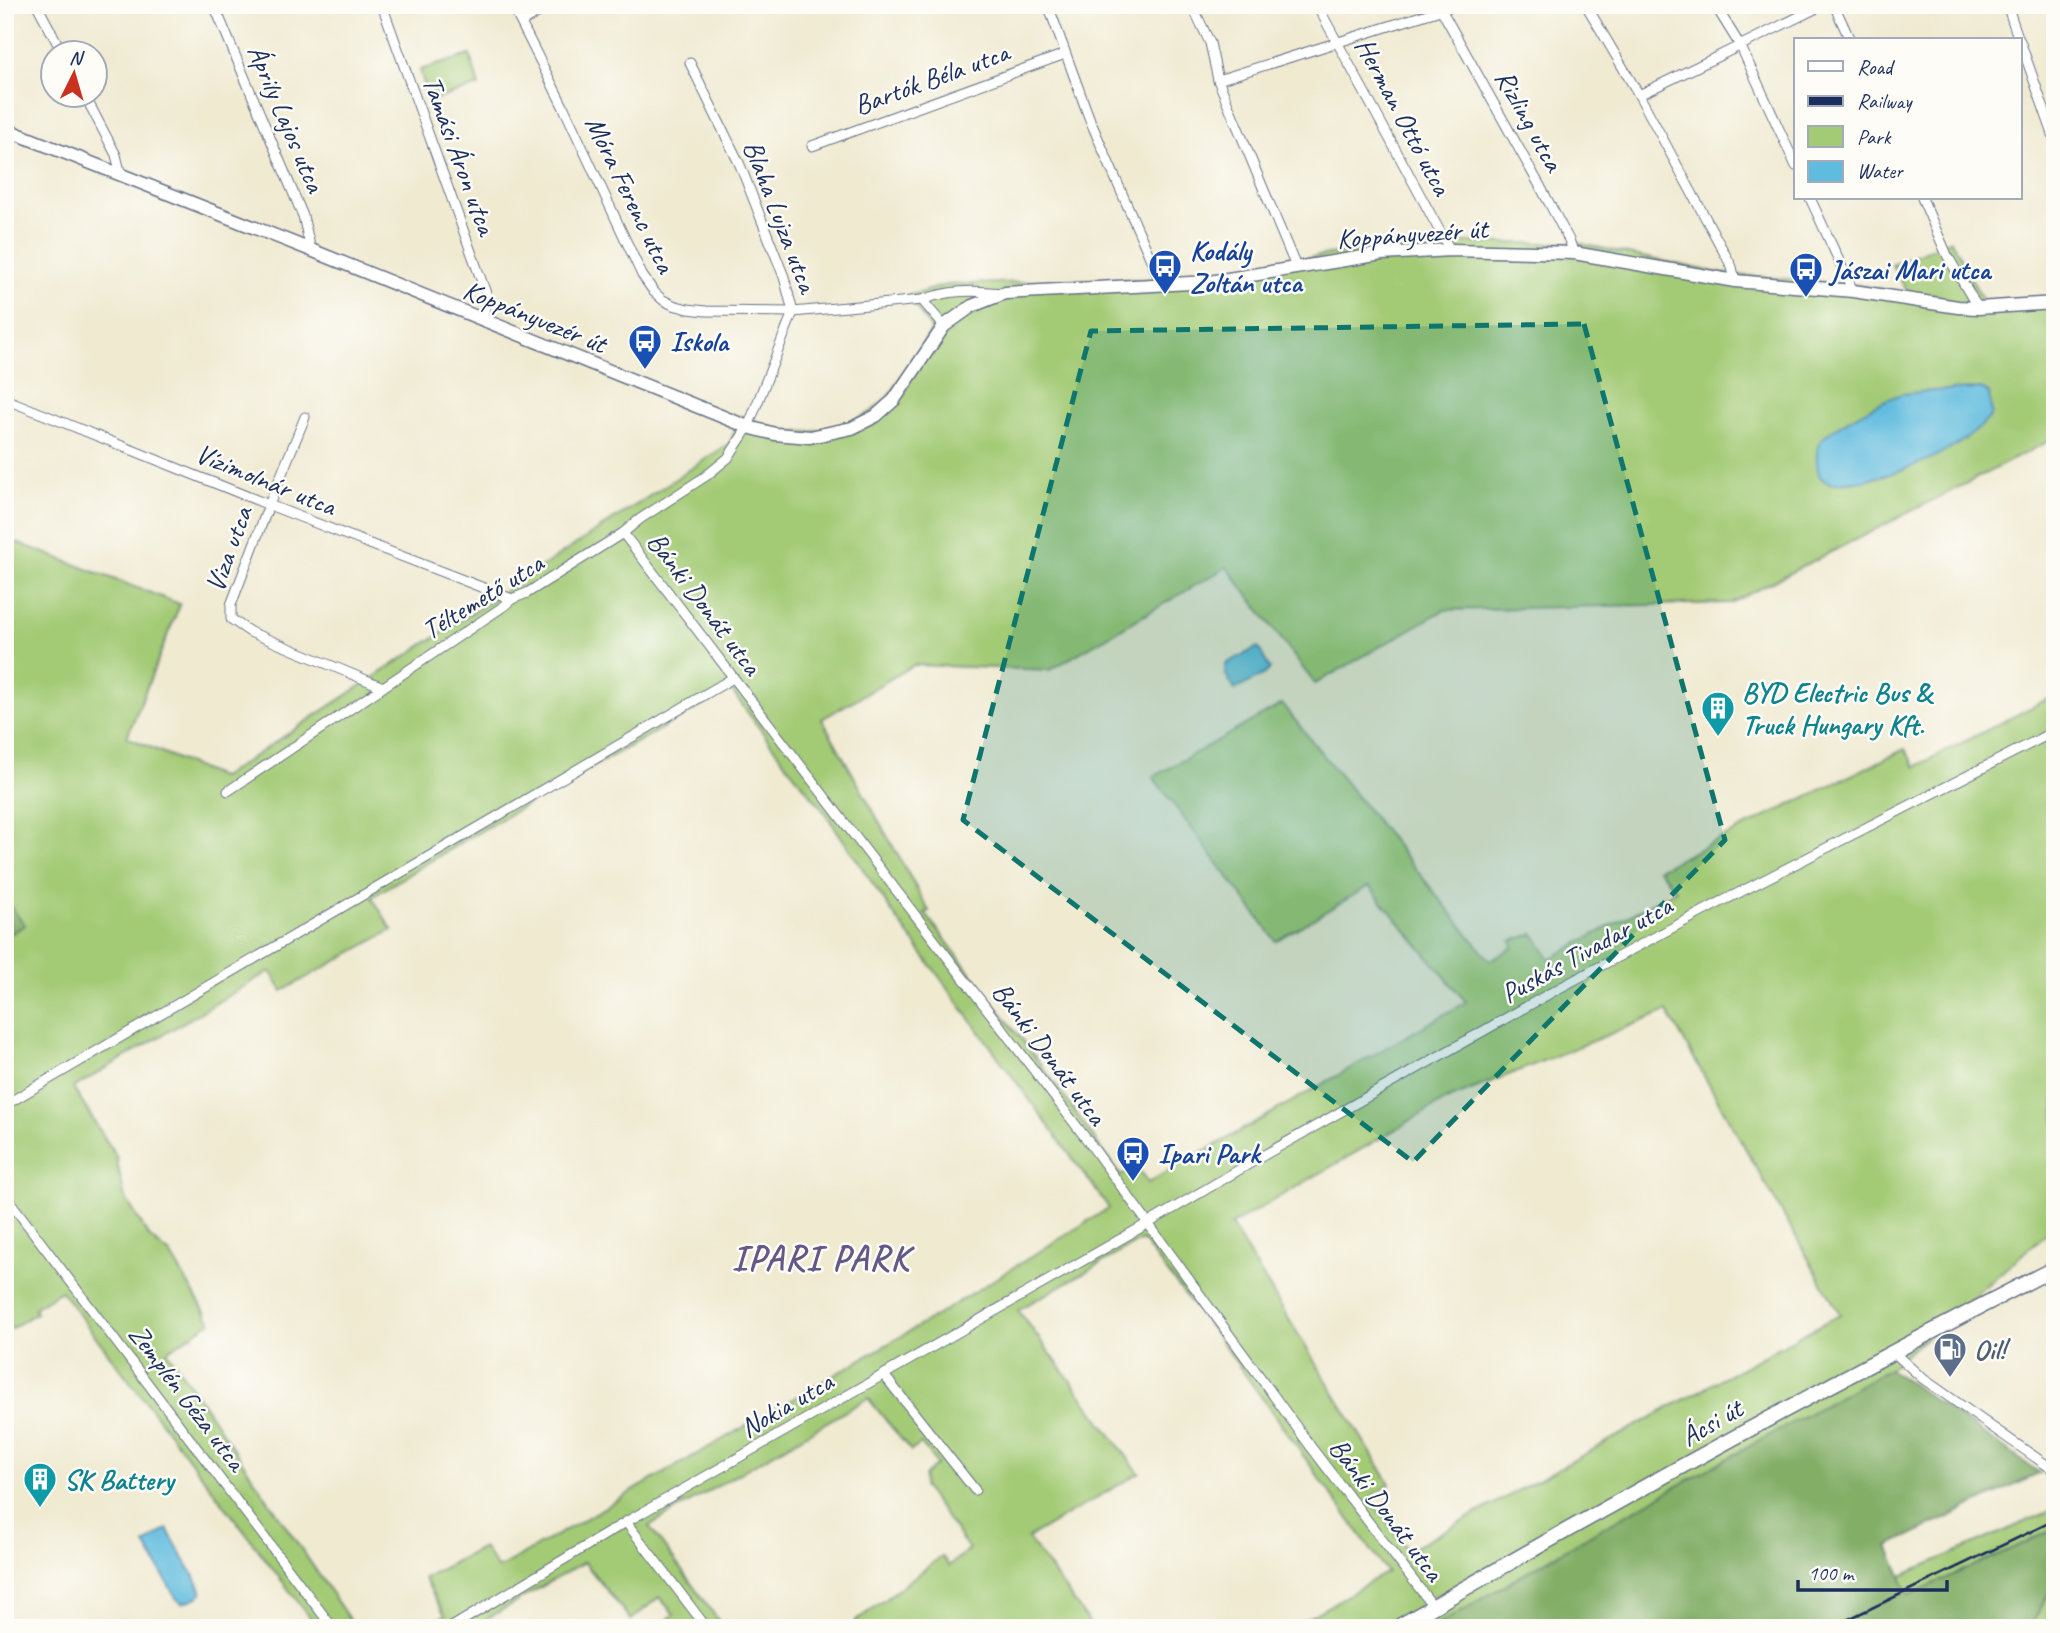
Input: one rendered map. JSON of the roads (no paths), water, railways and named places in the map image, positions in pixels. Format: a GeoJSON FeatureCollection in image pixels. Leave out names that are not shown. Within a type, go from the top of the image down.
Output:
{"type":"FeatureCollection","features":[{"type":"Feature","properties":{"kind":"main road","name":"Ácsi út"},"geometry":{"type":"LineString","coordinates":[[1396,1628],[1523,1553],[1779,1412],[2055,1268]]}},
{"type":"Feature","properties":{"kind":"street"},"geometry":{"type":"LineString","coordinates":[[37,5],[55,38]]}},
{"type":"Feature","properties":{"kind":"street","name":"Áprily Lajos utca"},"geometry":{"type":"LineString","coordinates":[[214,5],[303,216],[311,250]]}},
{"type":"Feature","properties":{"kind":"street","name":"Tamási Áron utca"},"geometry":{"type":"LineString","coordinates":[[382,5],[487,296],[483,321]]}},
{"type":"Feature","properties":{"kind":"street","name":"Móra Ferenc utca"},"geometry":{"type":"LineString","coordinates":[[512,5],[642,275],[654,292],[673,305],[688,309],[793,312],[922,300],[935,295],[965,291],[1005,293]]}},
{"type":"Feature","properties":{"kind":"street"},"geometry":{"type":"LineString","coordinates":[[521,22],[552,5]]}},
{"type":"Feature","properties":{"kind":"street"},"geometry":{"type":"LineString","coordinates":[[1048,5],[1090,120],[1162,285]]}},
{"type":"Feature","properties":{"kind":"street"},"geometry":{"type":"LineString","coordinates":[[1192,5],[1210,43],[1218,80],[1296,267]]}},
{"type":"Feature","properties":{"kind":"street","name":"Herman Ottó utca"},"geometry":{"type":"LineString","coordinates":[[1317,5],[1450,250]]}},
{"type":"Feature","properties":{"kind":"street"},"geometry":{"type":"LineString","coordinates":[[1218,80],[1456,5]]}},
{"type":"Feature","properties":{"kind":"street"},"geometry":{"type":"LineString","coordinates":[[1586,5],[1639,94],[1732,267],[1735,281]]}},
{"type":"Feature","properties":{"kind":"street"},"geometry":{"type":"LineString","coordinates":[[1715,5],[1741,47],[1794,162]]}},
{"type":"Feature","properties":{"kind":"street"},"geometry":{"type":"LineString","coordinates":[[1639,94],[1741,47],[1823,5]]}},
{"type":"Feature","properties":{"kind":"street"},"geometry":{"type":"LineString","coordinates":[[1833,5],[1849,38]]}},
{"type":"Feature","properties":{"kind":"street"},"geometry":{"type":"LineString","coordinates":[[2007,5],[2019,38]]}},
{"type":"Feature","properties":{"kind":"street","name":"Rizling utca"},"geometry":{"type":"LineString","coordinates":[[1442,11],[1541,186],[1574,253]]}},
{"type":"Feature","properties":{"kind":"street"},"geometry":{"type":"LineString","coordinates":[[2022,47],[2055,140]]}},
{"type":"Feature","properties":{"kind":"street","name":"Bartók Béla utca"},"geometry":{"type":"LineString","coordinates":[[812,146],[1065,54]]}},
{"type":"Feature","properties":{"kind":"street","name":"Blaha Lujza utca"},"geometry":{"type":"LineString","coordinates":[[690,63],[740,165],[784,277],[793,312],[748,427]]}},
{"type":"Feature","properties":{"kind":"street"},"geometry":{"type":"LineString","coordinates":[[91,108],[116,155],[121,175]]}},
{"type":"Feature","properties":{"kind":"street","name":"Koppányvezér út"},"geometry":{"type":"LineString","coordinates":[[5,129],[748,427],[775,434],[810,437],[852,428],[876,416],[894,400],[944,326],[972,306],[1005,293],[1209,282],[1382,254],[1450,250],[1574,253],[1735,281],[1853,290],[1958,307],[2055,303]]}},
{"type":"Feature","properties":{"kind":"street"},"geometry":{"type":"LineString","coordinates":[[1811,200],[1853,290]]}},
{"type":"Feature","properties":{"kind":"street"},"geometry":{"type":"LineString","coordinates":[[1923,200],[1947,255],[1979,308]]}},
{"type":"Feature","properties":{"kind":"street"},"geometry":{"type":"LineString","coordinates":[[922,300],[944,326]]}},
{"type":"Feature","properties":{"kind":"street","name":"Vízimolnár utca"},"geometry":{"type":"LineString","coordinates":[[5,399],[512,599]]}},
{"type":"Feature","properties":{"kind":"street","name":"Viza utca"},"geometry":{"type":"LineString","coordinates":[[306,417],[230,605],[231,619],[250,632],[383,687]]}},
{"type":"Feature","properties":{"kind":"street","name":"Téltemető utca"},"geometry":{"type":"LineString","coordinates":[[229,791],[512,599],[527,593],[623,533],[719,466],[728,458],[748,427]]}},
{"type":"Feature","properties":{"kind":"street","name":"Bánki Donát utca"},"geometry":{"type":"LineString","coordinates":[[623,533],[1088,1141],[1311,1447],[1433,1606]]}},
{"type":"Feature","properties":{"kind":"street"},"geometry":{"type":"LineString","coordinates":[[5,1105],[733,678]]}},
{"type":"Feature","properties":{"kind":"street","name":"Puskás Tivadar utca"},"geometry":{"type":"LineString","coordinates":[[1147,1224],[1258,1158],[1554,991],[1713,906],[2055,731]]}},
{"type":"Feature","properties":{"kind":"street","name":"Zemplén Géza utca"},"geometry":{"type":"LineString","coordinates":[[5,1195],[332,1628]]}},
{"type":"Feature","properties":{"kind":"street","name":"Nokia utca"},"geometry":{"type":"LineString","coordinates":[[450,1628],[626,1522],[1147,1224]]}},
{"type":"Feature","properties":{"kind":"street"},"geometry":{"type":"LineString","coordinates":[[1892,1351],[1922,1378],[2055,1471]]}},
{"type":"Feature","properties":{"kind":"street"},"geometry":{"type":"LineString","coordinates":[[884,1374],[975,1490]]}},
{"type":"Feature","properties":{"kind":"street"},"geometry":{"type":"LineString","coordinates":[[626,1522],[707,1628]]}},
{"type":"Feature","properties":{"kind":"water"},"geometry":{"type":"Polygon","coordinates":[[[1981,389],[1989,393],[1992,414],[1964,440],[1945,451],[1903,470],[1862,480],[1831,483],[1819,476],[1819,443],[1827,434],[1861,413],[1903,394],[1981,389]]]}},
{"type":"Feature","properties":{"kind":"water"},"geometry":{"type":"Polygon","coordinates":[[[1258,647],[1270,669],[1235,690],[1226,674],[1227,663],[1258,647]]]}},
{"type":"Feature","properties":{"kind":"water"},"geometry":{"type":"Polygon","coordinates":[[[167,1529],[202,1593],[182,1603],[177,1599],[145,1544],[167,1529]]]}},
{"type":"Feature","properties":{"kind":"railway"},"geometry":{"type":"LineString","coordinates":[[1830,1628],[2055,1520]]}},
{"type":"Feature","properties":{"kind":"place","name":"Kodály Zoltán utca"},"geometry":{"type":"Point","coordinates":[1165,296]}},
{"type":"Feature","properties":{"kind":"place","name":"Jászai Mari utca"},"geometry":{"type":"Point","coordinates":[1806,299]}},
{"type":"Feature","properties":{"kind":"place","name":"Iskola"},"geometry":{"type":"Point","coordinates":[645,371]}},
{"type":"Feature","properties":{"kind":"place","name":"BYD Electric Bus & Truck Hungary Kft."},"geometry":{"type":"Point","coordinates":[1718,738]}},
{"type":"Feature","properties":{"kind":"place","name":"Ipari Park"},"geometry":{"type":"Point","coordinates":[1133,1183]}},
{"type":"Feature","properties":{"kind":"place","name":"Oil!"},"geometry":{"type":"Point","coordinates":[1950,1379]}},
{"type":"Feature","properties":{"kind":"place","name":"SK Battery"},"geometry":{"type":"Point","coordinates":[40,1509]}},
{"type":"Feature","properties":{"kind":"district","name":"IPARI PARK"},"geometry":{"type":"Point","coordinates":[821,1258]}}]}
